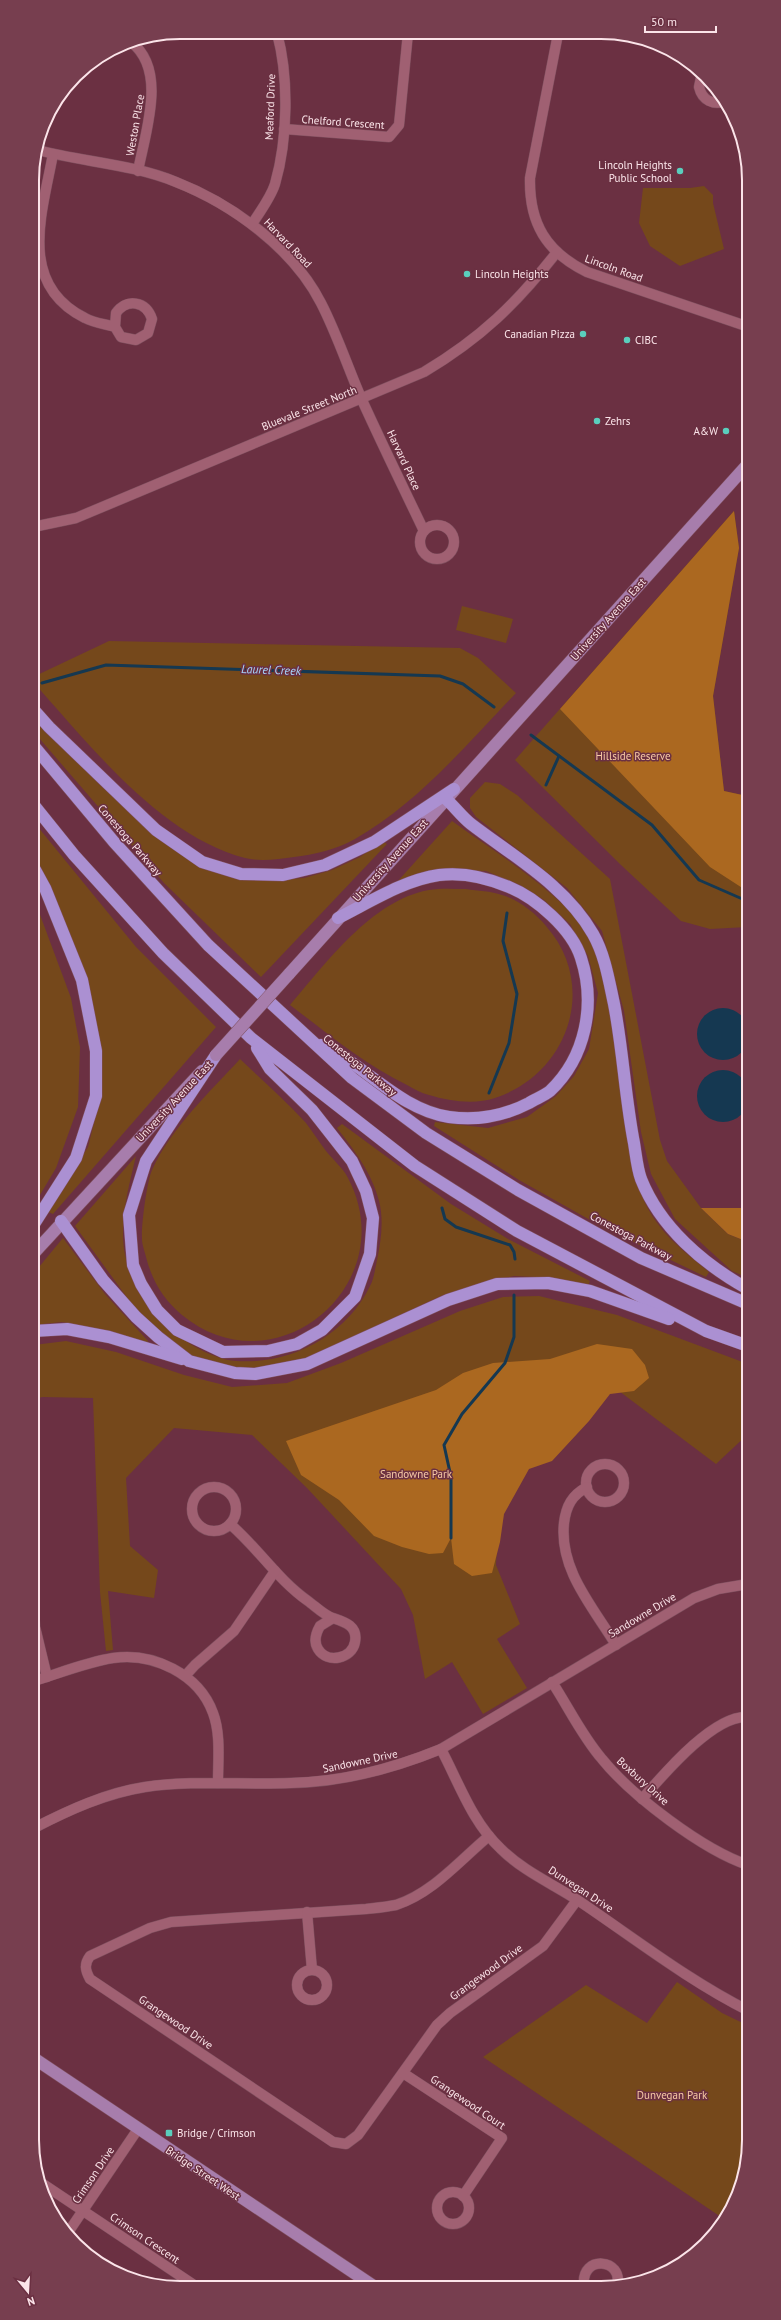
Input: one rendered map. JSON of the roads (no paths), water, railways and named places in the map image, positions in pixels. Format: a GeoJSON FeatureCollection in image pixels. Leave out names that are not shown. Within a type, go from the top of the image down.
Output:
{"type":"FeatureCollection","features":[{"type":"Feature","properties":{"kind":"highway"},"geometry":{"type":"LineString","coordinates":[[39,716],[156,830],[202,862],[241,874],[283,875],[325,865],[374,842],[454,789]]}},
{"type":"Feature","properties":{"kind":"highway","name":"Conestoga Parkway"},"geometry":{"type":"LineString","coordinates":[[39,752],[114,842],[208,945],[302,1034],[352,1078],[426,1133],[518,1190],[641,1258],[742,1301]]}},
{"type":"Feature","properties":{"kind":"highway"},"geometry":{"type":"LineString","coordinates":[[445,798],[469,822],[545,879],[568,900],[593,934],[606,968],[618,1023],[624,1090],[641,1178],[660,1215],[696,1254],[725,1276],[742,1286]]}},
{"type":"Feature","properties":{"kind":"highway"},"geometry":{"type":"LineString","coordinates":[[39,811],[74,855],[163,953],[250,1038],[415,1166],[517,1231],[706,1331]]}},
{"type":"Feature","properties":{"kind":"highway"},"geometry":{"type":"LineString","coordinates":[[302,1034],[348,1060],[390,1092],[419,1107],[448,1117],[482,1119],[516,1110],[549,1092],[568,1069],[582,1041],[588,1016],[587,984],[581,956],[559,922],[527,895],[485,877],[439,875],[401,887],[338,918]]}},
{"type":"Feature","properties":{"kind":"highway"},"geometry":{"type":"LineString","coordinates":[[39,877],[45,888],[82,980],[96,1051],[96,1096],[76,1158],[39,1216]]}},
{"type":"Feature","properties":{"kind":"highway"},"geometry":{"type":"LineString","coordinates":[[216,1055],[146,1161],[129,1215],[133,1265],[141,1284],[157,1310],[177,1330],[223,1352],[268,1351],[297,1344],[322,1330],[355,1296],[370,1254],[373,1218],[366,1191],[352,1161],[312,1110],[270,1069],[250,1038]]}},
{"type":"Feature","properties":{"kind":"highway"},"geometry":{"type":"LineString","coordinates":[[61,1221],[103,1280],[136,1317],[188,1361]]}},
{"type":"Feature","properties":{"kind":"highway"},"geometry":{"type":"LineString","coordinates":[[39,1331],[67,1328],[109,1337],[188,1361],[235,1373],[255,1374],[307,1364],[448,1300],[497,1284],[548,1283],[590,1291],[742,1344]]}},
{"type":"Feature","properties":{"kind":"main road","name":"University Avenue East"},"geometry":{"type":"LineString","coordinates":[[39,1247],[61,1221],[216,1055],[445,798],[742,469]]}},
{"type":"Feature","properties":{"kind":"main road","name":"Bridge Street West"},"geometry":{"type":"LineString","coordinates":[[39,2062],[138,2130],[366,2281]]}},
{"type":"Feature","properties":{"kind":"street","name":"Meaford Drive"},"geometry":{"type":"LineString","coordinates":[[252,224],[275,185],[284,129],[283,56],[279,39]]}},
{"type":"Feature","properties":{"kind":"street","name":"Chelford Crescent"},"geometry":{"type":"LineString","coordinates":[[284,129],[389,137],[399,125],[408,39]]}},
{"type":"Feature","properties":{"kind":"street","name":"Lincoln Road"},"geometry":{"type":"LineString","coordinates":[[557,39],[530,178],[529,197],[533,215],[538,226],[557,252],[568,263],[586,272],[742,325]]}},
{"type":"Feature","properties":{"kind":"street","name":"Weston Place"},"geometry":{"type":"LineString","coordinates":[[134,46],[149,65],[153,91],[138,171]]}},
{"type":"Feature","properties":{"kind":"street"},"geometry":{"type":"LineString","coordinates":[[701,80],[699,87],[703,97],[712,102],[718,102]]}},
{"type":"Feature","properties":{"kind":"street","name":"Harvard Road"},"geometry":{"type":"LineString","coordinates":[[42,151],[138,171],[175,181],[217,200],[252,224],[277,246],[310,284],[322,303],[362,399]]}},
{"type":"Feature","properties":{"kind":"street"},"geometry":{"type":"LineString","coordinates":[[39,231],[53,154]]}},
{"type":"Feature","properties":{"kind":"street"},"geometry":{"type":"LineString","coordinates":[[39,246],[41,266],[48,285],[63,304],[86,319],[115,327]]}},
{"type":"Feature","properties":{"kind":"street","name":"Bluevale Street North"},"geometry":{"type":"LineString","coordinates":[[39,526],[76,518],[424,372],[471,342],[515,302],[557,252]]}},
{"type":"Feature","properties":{"kind":"street","name":"Harvard Place"},"geometry":{"type":"LineString","coordinates":[[362,399],[424,531]]}},
{"type":"Feature","properties":{"kind":"street"},"geometry":{"type":"LineString","coordinates":[[587,1487],[575,1494],[566,1511],[563,1537],[567,1559],[574,1578],[616,1644]]}},
{"type":"Feature","properties":{"kind":"street"},"geometry":{"type":"LineString","coordinates":[[208,1488],[218,1488],[230,1494],[236,1508],[230,1524],[217,1531],[202,1528],[195,1521],[192,1511],[192,1504],[196,1496],[208,1488]]}},
{"type":"Feature","properties":{"kind":"street"},"geometry":{"type":"LineString","coordinates":[[230,1524],[246,1538],[275,1571],[306,1599],[333,1618],[349,1623],[356,1638],[354,1645],[347,1655],[334,1658],[322,1653],[315,1639],[320,1626],[333,1618]]}},
{"type":"Feature","properties":{"kind":"street"},"geometry":{"type":"LineString","coordinates":[[185,1676],[194,1665],[234,1631],[275,1571]]}},
{"type":"Feature","properties":{"kind":"street","name":"Sandowne Drive"},"geometry":{"type":"LineString","coordinates":[[39,1826],[67,1812],[117,1794],[144,1787],[184,1783],[291,1783],[325,1781],[366,1774],[403,1764],[441,1749],[694,1598],[718,1589],[742,1585]]}},
{"type":"Feature","properties":{"kind":"street"},"geometry":{"type":"LineString","coordinates":[[39,1644],[47,1677]]}},
{"type":"Feature","properties":{"kind":"street"},"geometry":{"type":"LineString","coordinates":[[39,1679],[101,1661],[127,1657],[145,1658],[166,1665],[185,1676],[203,1696],[213,1713],[218,1738],[218,1783]]}},
{"type":"Feature","properties":{"kind":"street","name":"Boxbury Drive"},"geometry":{"type":"LineString","coordinates":[[552,1682],[602,1759],[642,1799],[684,1830],[742,1864]]}},
{"type":"Feature","properties":{"kind":"street"},"geometry":{"type":"LineString","coordinates":[[642,1799],[693,1744],[724,1723],[742,1718]]}},
{"type":"Feature","properties":{"kind":"street","name":"Dunvegan Drive"},"geometry":{"type":"LineString","coordinates":[[441,1749],[477,1821],[489,1836],[515,1861],[578,1900],[721,1996],[742,2008]]}},
{"type":"Feature","properties":{"kind":"street","name":"Grangewood Drive"},"geometry":{"type":"LineString","coordinates":[[489,1836],[438,1882],[417,1896],[395,1905],[373,1908],[160,1924],[90,1956],[86,1961],[85,1970],[90,1978],[333,2142],[346,2144],[358,2136],[437,2025],[450,2012],[543,1946],[578,1900]]}},
{"type":"Feature","properties":{"kind":"street"},"geometry":{"type":"LineString","coordinates":[[307,1912],[312,1970]]}},
{"type":"Feature","properties":{"kind":"street","name":"Grangewood Court"},"geometry":{"type":"LineString","coordinates":[[403,2073],[502,2138],[463,2196]]}},
{"type":"Feature","properties":{"kind":"street","name":"Crimson Drive"},"geometry":{"type":"LineString","coordinates":[[70,2229],[138,2130]]}},
{"type":"Feature","properties":{"kind":"street","name":"Crimson Crescent"},"geometry":{"type":"LineString","coordinates":[[46,2186],[188,2281]]}},
{"type":"Feature","properties":{"kind":"street"},"geometry":{"type":"LineString","coordinates":[[584,2281],[585,2273],[593,2265],[599,2263],[610,2266],[616,2272],[617,2280]]}},
{"type":"Feature","properties":{"kind":"water"},"geometry":{"type":"Polygon","coordinates":[[[718,1008],[728,1008],[737,1012],[741,1016],[742,1051],[737,1056],[728,1060],[718,1060],[709,1056],[701,1048],[697,1039],[697,1029],[701,1020],[709,1012],[718,1008]]]}},
{"type":"Feature","properties":{"kind":"water"},"geometry":{"type":"Polygon","coordinates":[[[718,1070],[728,1070],[738,1074],[741,1078],[742,1113],[738,1118],[728,1122],[718,1122],[708,1118],[701,1111],[697,1101],[697,1091],[701,1081],[708,1074],[718,1070]]]}},
{"type":"Feature","properties":{"kind":"waterway","name":"Laurel Creek"},"geometry":{"type":"LineString","coordinates":[[42,683],[106,665],[440,676],[463,684],[494,707]]}},
{"type":"Feature","properties":{"kind":"waterway"},"geometry":{"type":"LineString","coordinates":[[531,735],[652,825],[699,880],[742,899]]}},
{"type":"Feature","properties":{"kind":"waterway"},"geometry":{"type":"LineString","coordinates":[[546,785],[559,756]]}},
{"type":"Feature","properties":{"kind":"waterway"},"geometry":{"type":"LineString","coordinates":[[489,1093],[509,1043],[517,994],[503,941],[507,913]]}},
{"type":"Feature","properties":{"kind":"waterway"},"geometry":{"type":"LineString","coordinates":[[442,1208],[445,1219],[456,1227],[510,1245],[514,1252],[515,1259]]}},
{"type":"Feature","properties":{"kind":"waterway"},"geometry":{"type":"LineString","coordinates":[[451,1538],[451,1477],[444,1445],[462,1414],[505,1363],[514,1337],[514,1295]]}},
{"type":"Feature","properties":{"kind":"place","name":"Lincoln Heights Public School"},"geometry":{"type":"Point","coordinates":[680,171]}},
{"type":"Feature","properties":{"kind":"place","name":"Lincoln Heights"},"geometry":{"type":"Point","coordinates":[467,274]}},
{"type":"Feature","properties":{"kind":"place","name":"Canadian Pizza"},"geometry":{"type":"Point","coordinates":[583,334]}},
{"type":"Feature","properties":{"kind":"place","name":"CIBC"},"geometry":{"type":"Point","coordinates":[627,340]}},
{"type":"Feature","properties":{"kind":"place","name":"Zehrs"},"geometry":{"type":"Point","coordinates":[597,421]}},
{"type":"Feature","properties":{"kind":"place","name":"A&W"},"geometry":{"type":"Point","coordinates":[726,431]}},
{"type":"Feature","properties":{"kind":"place","name":"Bridge / Crimson"},"geometry":{"type":"Point","coordinates":[169,2133]}},
{"type":"Feature","properties":{"kind":"park label","name":"Hillside Reserve"},"geometry":{"type":"Point","coordinates":[633,756]}},
{"type":"Feature","properties":{"kind":"park label","name":"Sandowne Park"},"geometry":{"type":"Point","coordinates":[416,1474]}},
{"type":"Feature","properties":{"kind":"park label","name":"Dunvegan Park"},"geometry":{"type":"Point","coordinates":[672,2095]}}]}
